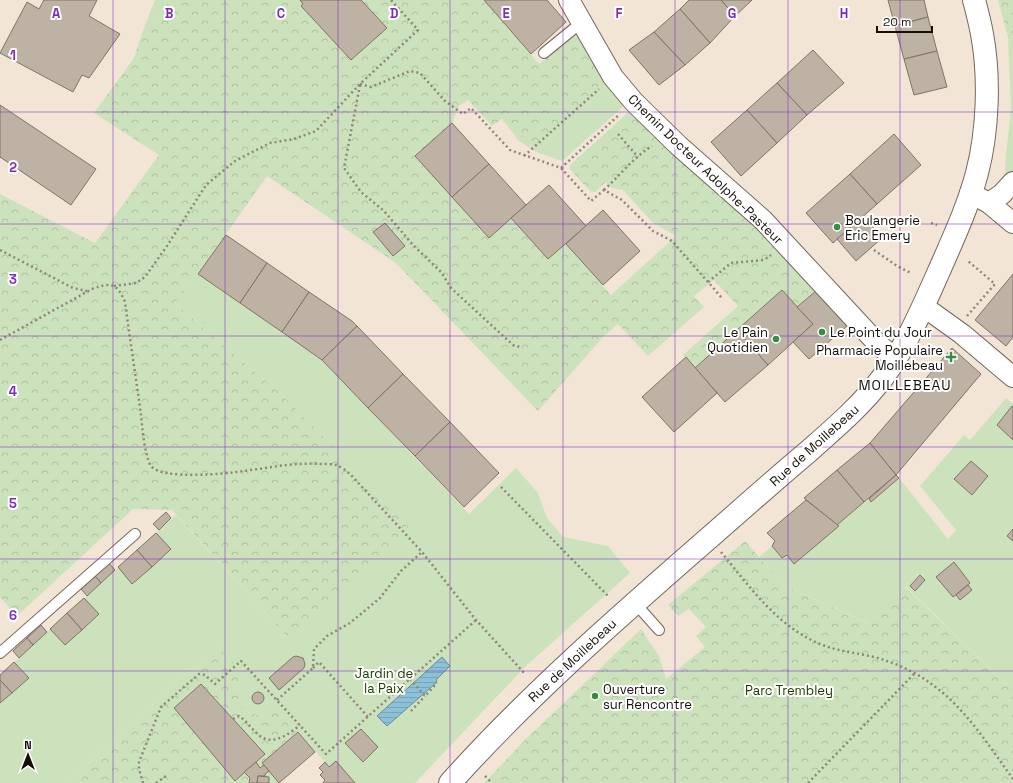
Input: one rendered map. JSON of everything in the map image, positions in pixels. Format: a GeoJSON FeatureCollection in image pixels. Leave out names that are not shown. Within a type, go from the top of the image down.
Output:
{"type":"FeatureCollection","features":[{"type":"Feature","properties":{"kind":"street","name":"Chemin Docteur Adolphe-Pasteur"},"geometry":{"type":"LineString","coordinates":[[569,0],[613,77],[634,102],[679,146],[763,220],[876,342],[895,359]]}},
{"type":"Feature","properties":{"kind":"street","name":"Rue de Moillebeau"},"geometry":{"type":"LineString","coordinates":[[450,783],[540,690],[602,632],[839,425],[882,378],[895,359],[923,306],[956,231],[980,198],[986,108],[986,72],[982,34],[974,0]]}},
{"type":"Feature","properties":{"kind":"street"},"geometry":{"type":"LineString","coordinates":[[980,198],[1002,194],[1013,182]]}},
{"type":"Feature","properties":{"kind":"street"},"geometry":{"type":"LineString","coordinates":[[980,198],[1013,224]]}},
{"type":"Feature","properties":{"kind":"street"},"geometry":{"type":"LineString","coordinates":[[923,306],[962,334],[1013,377]]}},
{"type":"Feature","properties":{"kind":"lane"},"geometry":{"type":"LineString","coordinates":[[544,53],[582,22]]}},
{"type":"Feature","properties":{"kind":"lane"},"geometry":{"type":"LineString","coordinates":[[0,653],[135,534]]}},
{"type":"Feature","properties":{"kind":"lane"},"geometry":{"type":"LineString","coordinates":[[635,603],[658,630]]}},
{"type":"Feature","properties":{"kind":"path"},"geometry":{"type":"LineString","coordinates":[[0,340],[87,291],[106,284],[114,286],[136,283],[146,277],[206,184],[235,161],[270,143],[294,139],[316,131],[360,84],[418,30],[391,0]]}},
{"type":"Feature","properties":{"kind":"path"},"geometry":{"type":"LineString","coordinates":[[360,84],[371,86],[410,71],[420,73],[445,101],[463,114],[471,108],[510,150],[561,168],[591,201],[604,190],[631,161],[638,158],[653,145],[663,131]]}},
{"type":"Feature","properties":{"kind":"path"},"geometry":{"type":"LineString","coordinates":[[524,156],[613,77]]}},
{"type":"Feature","properties":{"kind":"path"},"geometry":{"type":"LineString","coordinates":[[360,84],[344,168],[361,192],[384,211],[413,245],[441,272],[451,288],[513,345],[520,347]]}},
{"type":"Feature","properties":{"kind":"path"},"geometry":{"type":"LineString","coordinates":[[561,168],[634,102]]}},
{"type":"Feature","properties":{"kind":"path"},"geometry":{"type":"LineString","coordinates":[[618,134],[638,158]]}},
{"type":"Feature","properties":{"kind":"path"},"geometry":{"type":"LineString","coordinates":[[604,190],[622,200],[653,231],[672,241],[722,298]]}},
{"type":"Feature","properties":{"kind":"path"},"geometry":{"type":"LineString","coordinates":[[708,282],[731,263],[764,260],[785,244]]}},
{"type":"Feature","properties":{"kind":"path"},"geometry":{"type":"LineString","coordinates":[[0,250],[73,288],[87,291]]}},
{"type":"Feature","properties":{"kind":"path"},"geometry":{"type":"LineString","coordinates":[[874,250],[897,266],[911,273]]}},
{"type":"Feature","properties":{"kind":"path"},"geometry":{"type":"LineString","coordinates":[[963,321],[995,284],[968,261]]}},
{"type":"Feature","properties":{"kind":"path"},"geometry":{"type":"LineString","coordinates":[[114,286],[121,293],[125,302],[143,432],[147,455],[152,466],[159,471],[168,473],[216,474],[296,463],[336,465],[352,474],[422,552],[476,620],[525,674]]}},
{"type":"Feature","properties":{"kind":"path"},"geometry":{"type":"LineString","coordinates":[[501,487],[609,597]]}},
{"type":"Feature","properties":{"kind":"path"},"geometry":{"type":"LineString","coordinates":[[313,668],[314,649],[327,636],[350,623],[380,598],[401,571],[422,552]]}},
{"type":"Feature","properties":{"kind":"path"},"geometry":{"type":"LineString","coordinates":[[723,555],[768,607],[785,623],[802,635],[830,648],[887,661],[914,674],[937,688],[958,708],[984,739],[1013,779]]}},
{"type":"Feature","properties":{"kind":"path"},"geometry":{"type":"LineString","coordinates":[[143,783],[139,769],[139,762],[161,707],[198,674],[205,675],[215,684],[241,661],[326,754],[476,620]]}},
{"type":"Feature","properties":{"kind":"path"},"geometry":{"type":"LineString","coordinates":[[278,700],[319,662],[368,717]]}},
{"type":"Feature","properties":{"kind":"path"},"geometry":{"type":"LineString","coordinates":[[808,783],[914,674]]}},
{"type":"Feature","properties":{"kind":"path"},"geometry":{"type":"LineString","coordinates":[[410,679],[425,696]]}},
{"type":"Feature","properties":{"kind":"path"},"geometry":{"type":"LineString","coordinates":[[411,711],[437,683]]}},
{"type":"Feature","properties":{"kind":"path"},"geometry":{"type":"LineString","coordinates":[[233,719],[239,716],[245,720],[260,737],[272,740],[284,737],[300,725]]}},
{"type":"Feature","properties":{"kind":"path"},"geometry":{"type":"LineString","coordinates":[[156,783],[166,776]]}},
{"type":"Feature","properties":{"kind":"path"},"geometry":{"type":"LineString","coordinates":[[485,776],[490,783]]}},
{"type":"Feature","properties":{"kind":"green space"},"geometry":{"type":"Polygon","coordinates":[[[155,0],[171,0],[142,33],[155,0]]]}},
{"type":"Feature","properties":{"kind":"green space"},"geometry":{"type":"Polygon","coordinates":[[[171,0],[300,0],[303,4],[302,6],[351,60],[387,28],[361,0],[484,0],[539,64],[570,36],[581,36],[610,84],[536,152],[519,141],[502,119],[492,126],[468,100],[459,106],[452,123],[415,156],[489,238],[511,218],[548,259],[566,244],[611,295],[676,236],[653,223],[623,190],[612,188],[606,182],[595,192],[590,191],[569,168],[571,164],[630,111],[752,220],[816,291],[797,307],[782,290],[695,368],[683,355],[738,306],[714,280],[694,296],[704,307],[648,356],[618,324],[603,337],[538,411],[396,263],[267,176],[198,274],[175,303],[282,395],[409,523],[413,532],[290,640],[172,510],[133,509],[17,616],[0,597],[0,194],[95,243],[159,155],[94,113],[134,58],[142,33],[171,0]]]}},
{"type":"Feature","properties":{"kind":"green space"},"geometry":{"type":"Polygon","coordinates":[[[998,0],[1013,0],[1013,36],[1008,37],[998,0]]]}},
{"type":"Feature","properties":{"kind":"green space"},"geometry":{"type":"Polygon","coordinates":[[[1013,36],[1013,172],[1010,175],[1005,171],[1011,108],[1008,37],[1013,36]]]}},
{"type":"Feature","properties":{"kind":"green space"},"geometry":{"type":"Polygon","coordinates":[[[610,84],[625,105],[562,161],[536,152],[610,84]]]}},
{"type":"Feature","properties":{"kind":"green space","name":"Jardin de la Paix"},"geometry":{"type":"Polygon","coordinates":[[[198,274],[322,360],[469,514],[516,468],[538,493],[547,518],[563,537],[608,546],[630,573],[526,666],[415,783],[355,783],[336,761],[329,767],[299,732],[296,733],[264,714],[254,715],[245,710],[239,701],[239,691],[244,683],[249,679],[217,645],[67,783],[0,783],[0,675],[176,515],[290,640],[282,395],[175,303],[198,274]]]}},
{"type":"Feature","properties":{"kind":"green space"},"geometry":{"type":"Polygon","coordinates":[[[1006,398],[1013,404],[1013,690],[905,586],[869,623],[785,586],[759,557],[772,546],[782,558],[787,555],[794,563],[869,499],[872,502],[899,478],[948,539],[956,530],[920,486],[964,435],[970,440],[1006,398]]]}},
{"type":"Feature","properties":{"kind":"green space","name":"Parc Trembley"},"geometry":{"type":"Polygon","coordinates":[[[745,541],[785,586],[868,623],[904,586],[1013,690],[1013,783],[484,783],[525,740],[641,629],[659,656],[666,679],[705,647],[696,636],[706,627],[689,609],[678,616],[668,605],[745,541]]]}},
{"type":"Feature","properties":{"kind":"green space"},"geometry":{"type":"Polygon","coordinates":[[[217,645],[249,679],[243,685],[240,692],[241,704],[244,709],[249,713],[256,715],[266,714],[275,709],[296,733],[262,763],[279,783],[67,783],[217,645]]]}},
{"type":"Feature","properties":{"kind":"water"},"geometry":{"type":"Polygon","coordinates":[[[442,657],[450,666],[436,680],[437,682],[387,726],[377,716],[442,657]]]}},
{"type":"Feature","properties":{"kind":"building"},"geometry":{"type":"Polygon","coordinates":[[[44,0],[97,0],[89,16],[120,34],[89,78],[82,75],[73,92],[0,53],[27,2],[39,9],[44,0]]]}},
{"type":"Feature","properties":{"kind":"building"},"geometry":{"type":"Polygon","coordinates":[[[300,0],[361,0],[387,28],[351,60],[301,6],[303,4],[300,0]]]}},
{"type":"Feature","properties":{"kind":"building"},"geometry":{"type":"Polygon","coordinates":[[[484,0],[547,0],[566,22],[531,54],[484,0]]]}},
{"type":"Feature","properties":{"kind":"building"},"geometry":{"type":"Polygon","coordinates":[[[689,0],[721,0],[735,16],[710,43],[680,9],[689,0]]]}},
{"type":"Feature","properties":{"kind":"building"},"geometry":{"type":"Polygon","coordinates":[[[721,0],[752,0],[735,16],[721,0]]]}},
{"type":"Feature","properties":{"kind":"building"},"geometry":{"type":"Polygon","coordinates":[[[888,0],[924,0],[928,17],[895,26],[888,0]]]}},
{"type":"Feature","properties":{"kind":"building"},"geometry":{"type":"Polygon","coordinates":[[[680,9],[710,43],[685,65],[654,32],[680,9]]]}},
{"type":"Feature","properties":{"kind":"building"},"geometry":{"type":"Polygon","coordinates":[[[928,17],[937,51],[904,59],[895,26],[928,17]]]}},
{"type":"Feature","properties":{"kind":"building"},"geometry":{"type":"Polygon","coordinates":[[[654,32],[685,65],[659,85],[629,50],[654,32]]]}},
{"type":"Feature","properties":{"kind":"building"},"geometry":{"type":"Polygon","coordinates":[[[813,50],[844,83],[807,115],[777,83],[813,50]]]}},
{"type":"Feature","properties":{"kind":"building"},"geometry":{"type":"Polygon","coordinates":[[[937,51],[947,87],[914,95],[904,59],[937,51]]]}},
{"type":"Feature","properties":{"kind":"building"},"geometry":{"type":"Polygon","coordinates":[[[777,83],[807,115],[777,143],[747,110],[777,83]]]}},
{"type":"Feature","properties":{"kind":"building"},"geometry":{"type":"Polygon","coordinates":[[[0,105],[96,169],[71,205],[0,157],[0,105]]]}},
{"type":"Feature","properties":{"kind":"building"},"geometry":{"type":"Polygon","coordinates":[[[747,110],[777,143],[741,176],[711,142],[747,110]]]}},
{"type":"Feature","properties":{"kind":"building"},"geometry":{"type":"Polygon","coordinates":[[[452,123],[489,164],[452,197],[415,156],[452,123]]]}},
{"type":"Feature","properties":{"kind":"building"},"geometry":{"type":"Polygon","coordinates":[[[894,134],[921,165],[877,204],[850,174],[894,134]]]}},
{"type":"Feature","properties":{"kind":"building"},"geometry":{"type":"Polygon","coordinates":[[[489,164],[526,205],[489,238],[452,197],[489,164]]]}},
{"type":"Feature","properties":{"kind":"building"},"geometry":{"type":"Polygon","coordinates":[[[850,174],[877,204],[833,243],[806,213],[850,174]]]}},
{"type":"Feature","properties":{"kind":"building"},"geometry":{"type":"Polygon","coordinates":[[[549,185],[586,226],[548,259],[511,218],[549,185]]]}},
{"type":"Feature","properties":{"kind":"building"},"geometry":{"type":"Polygon","coordinates":[[[603,210],[640,251],[603,285],[566,244],[603,210]]]}},
{"type":"Feature","properties":{"kind":"building"},"geometry":{"type":"Polygon","coordinates":[[[863,216],[882,238],[856,261],[837,239],[863,216]]]}},
{"type":"Feature","properties":{"kind":"building"},"geometry":{"type":"Polygon","coordinates":[[[385,223],[405,246],[393,256],[373,232],[385,223]]]}},
{"type":"Feature","properties":{"kind":"building"},"geometry":{"type":"Polygon","coordinates":[[[226,235],[267,263],[240,303],[198,274],[226,235]]]}},
{"type":"Feature","properties":{"kind":"building"},"geometry":{"type":"Polygon","coordinates":[[[267,263],[309,292],[282,332],[240,303],[267,263]]]}},
{"type":"Feature","properties":{"kind":"building"},"geometry":{"type":"Polygon","coordinates":[[[1013,274],[1013,337],[1006,346],[975,320],[1013,274]]]}},
{"type":"Feature","properties":{"kind":"building"},"geometry":{"type":"Polygon","coordinates":[[[782,290],[813,324],[768,365],[737,330],[782,290]]]}},
{"type":"Feature","properties":{"kind":"building"},"geometry":{"type":"Polygon","coordinates":[[[816,291],[847,326],[809,359],[793,342],[813,324],[797,307],[816,291]]]}},
{"type":"Feature","properties":{"kind":"building"},"geometry":{"type":"Polygon","coordinates":[[[309,292],[357,326],[322,360],[282,332],[309,292]]]}},
{"type":"Feature","properties":{"kind":"building"},"geometry":{"type":"Polygon","coordinates":[[[357,326],[403,374],[368,408],[322,360],[357,326]]]}},
{"type":"Feature","properties":{"kind":"building"},"geometry":{"type":"Polygon","coordinates":[[[737,330],[768,365],[725,402],[695,368],[737,330]]]}},
{"type":"Feature","properties":{"kind":"building"},"geometry":{"type":"Polygon","coordinates":[[[952,348],[981,374],[896,475],[870,443],[952,348]]]}},
{"type":"Feature","properties":{"kind":"building"},"geometry":{"type":"Polygon","coordinates":[[[686,357],[717,393],[674,432],[642,397],[686,357]]]}},
{"type":"Feature","properties":{"kind":"building"},"geometry":{"type":"Polygon","coordinates":[[[403,374],[450,422],[415,456],[368,408],[403,374]]]}},
{"type":"Feature","properties":{"kind":"building"},"geometry":{"type":"Polygon","coordinates":[[[1012,406],[1013,407],[1013,440],[997,425],[1012,406]]]}},
{"type":"Feature","properties":{"kind":"building"},"geometry":{"type":"Polygon","coordinates":[[[450,422],[499,473],[464,507],[415,456],[450,422]]]}},
{"type":"Feature","properties":{"kind":"building"},"geometry":{"type":"Polygon","coordinates":[[[870,443],[896,475],[864,502],[837,470],[870,443]]]}},
{"type":"Feature","properties":{"kind":"building"},"geometry":{"type":"Polygon","coordinates":[[[971,461],[988,476],[972,495],[954,479],[971,461]]]}},
{"type":"Feature","properties":{"kind":"building"},"geometry":{"type":"Polygon","coordinates":[[[837,470],[864,502],[837,525],[804,498],[837,470]]]}},
{"type":"Feature","properties":{"kind":"building"},"geometry":{"type":"Polygon","coordinates":[[[896,475],[899,478],[871,502],[869,499],[896,475]]]}},
{"type":"Feature","properties":{"kind":"building"},"geometry":{"type":"Polygon","coordinates":[[[806,500],[839,526],[794,564],[787,555],[782,558],[772,546],[775,541],[767,533],[806,500]]]}},
{"type":"Feature","properties":{"kind":"building"},"geometry":{"type":"Polygon","coordinates":[[[166,512],[171,518],[159,530],[153,524],[166,512]]]}},
{"type":"Feature","properties":{"kind":"building"},"geometry":{"type":"Polygon","coordinates":[[[1013,529],[1013,541],[1007,536],[1013,529]]]}},
{"type":"Feature","properties":{"kind":"building"},"geometry":{"type":"Polygon","coordinates":[[[156,533],[171,549],[152,567],[137,550],[156,533]]]}},
{"type":"Feature","properties":{"kind":"building"},"geometry":{"type":"Polygon","coordinates":[[[137,550],[152,567],[132,584],[118,567],[137,550]]]}},
{"type":"Feature","properties":{"kind":"building"},"geometry":{"type":"Polygon","coordinates":[[[954,562],[970,583],[953,597],[936,577],[954,562]]]}},
{"type":"Feature","properties":{"kind":"building"},"geometry":{"type":"Polygon","coordinates":[[[109,563],[115,570],[101,583],[95,576],[109,563]]]}},
{"type":"Feature","properties":{"kind":"building"},"geometry":{"type":"Polygon","coordinates":[[[920,575],[925,580],[915,591],[910,586],[920,575]]]}},
{"type":"Feature","properties":{"kind":"building"},"geometry":{"type":"Polygon","coordinates":[[[95,576],[101,583],[87,596],[81,589],[95,576]]]}},
{"type":"Feature","properties":{"kind":"building"},"geometry":{"type":"Polygon","coordinates":[[[968,585],[972,590],[960,600],[956,595],[968,585]]]}},
{"type":"Feature","properties":{"kind":"building"},"geometry":{"type":"Polygon","coordinates":[[[84,598],[99,614],[82,630],[67,613],[84,598]]]}},
{"type":"Feature","properties":{"kind":"building"},"geometry":{"type":"Polygon","coordinates":[[[67,613],[82,630],[65,645],[50,629],[67,613]]]}},
{"type":"Feature","properties":{"kind":"building"},"geometry":{"type":"Polygon","coordinates":[[[41,625],[47,632],[33,645],[27,638],[41,625]]]}},
{"type":"Feature","properties":{"kind":"building"},"geometry":{"type":"Polygon","coordinates":[[[27,638],[33,645],[19,658],[13,651],[27,638]]]}},
{"type":"Feature","properties":{"kind":"building"},"geometry":{"type":"Polygon","coordinates":[[[296,656],[303,658],[305,664],[304,668],[279,690],[269,678],[296,656]]]}},
{"type":"Feature","properties":{"kind":"building"},"geometry":{"type":"Polygon","coordinates":[[[14,662],[29,678],[12,693],[0,680],[0,675],[14,662]]]}},
{"type":"Feature","properties":{"kind":"building"},"geometry":{"type":"Polygon","coordinates":[[[0,680],[12,693],[0,703],[0,680]]]}},
{"type":"Feature","properties":{"kind":"building"},"geometry":{"type":"Polygon","coordinates":[[[201,684],[265,754],[235,781],[174,708],[201,684]]]}},
{"type":"Feature","properties":{"kind":"building"},"geometry":{"type":"Polygon","coordinates":[[[258,692],[262,694],[264,698],[262,702],[258,704],[254,702],[252,698],[254,694],[258,692]]]}},
{"type":"Feature","properties":{"kind":"building"},"geometry":{"type":"Polygon","coordinates":[[[361,729],[378,747],[363,762],[345,743],[361,729]]]}},
{"type":"Feature","properties":{"kind":"building"},"geometry":{"type":"Polygon","coordinates":[[[298,732],[315,752],[279,783],[262,763],[298,732]]]}},
{"type":"Feature","properties":{"kind":"building"},"geometry":{"type":"Polygon","coordinates":[[[336,761],[355,783],[323,783],[325,780],[320,775],[323,772],[319,768],[325,762],[329,767],[336,761]]]}},
{"type":"Feature","properties":{"kind":"building"},"geometry":{"type":"Polygon","coordinates":[[[256,762],[260,768],[264,765],[269,771],[265,774],[265,776],[258,776],[257,783],[249,783],[250,778],[244,772],[256,762]]]}},
{"type":"Feature","properties":{"kind":"building"},"geometry":{"type":"Polygon","coordinates":[[[258,776],[269,777],[269,783],[257,783],[258,776]]]}},
{"type":"Feature","properties":{"kind":"place","name":"Boulangerie Eric Emery"},"geometry":{"type":"Point","coordinates":[837,227]}},
{"type":"Feature","properties":{"kind":"place","name":"Le Point du Jour"},"geometry":{"type":"Point","coordinates":[822,332]}},
{"type":"Feature","properties":{"kind":"place","name":"Le Pain Quotidien"},"geometry":{"type":"Point","coordinates":[776,339]}},
{"type":"Feature","properties":{"kind":"place","name":"Pharmacie Populaire Moillebeau"},"geometry":{"type":"Point","coordinates":[951,357]}},
{"type":"Feature","properties":{"kind":"place","name":"Ouverture sur Rencontre"},"geometry":{"type":"Point","coordinates":[595,696]}},
{"type":"Feature","properties":{"kind":"district","name":"MOILLEBEAU"},"geometry":{"type":"Point","coordinates":[905,385]}}]}
